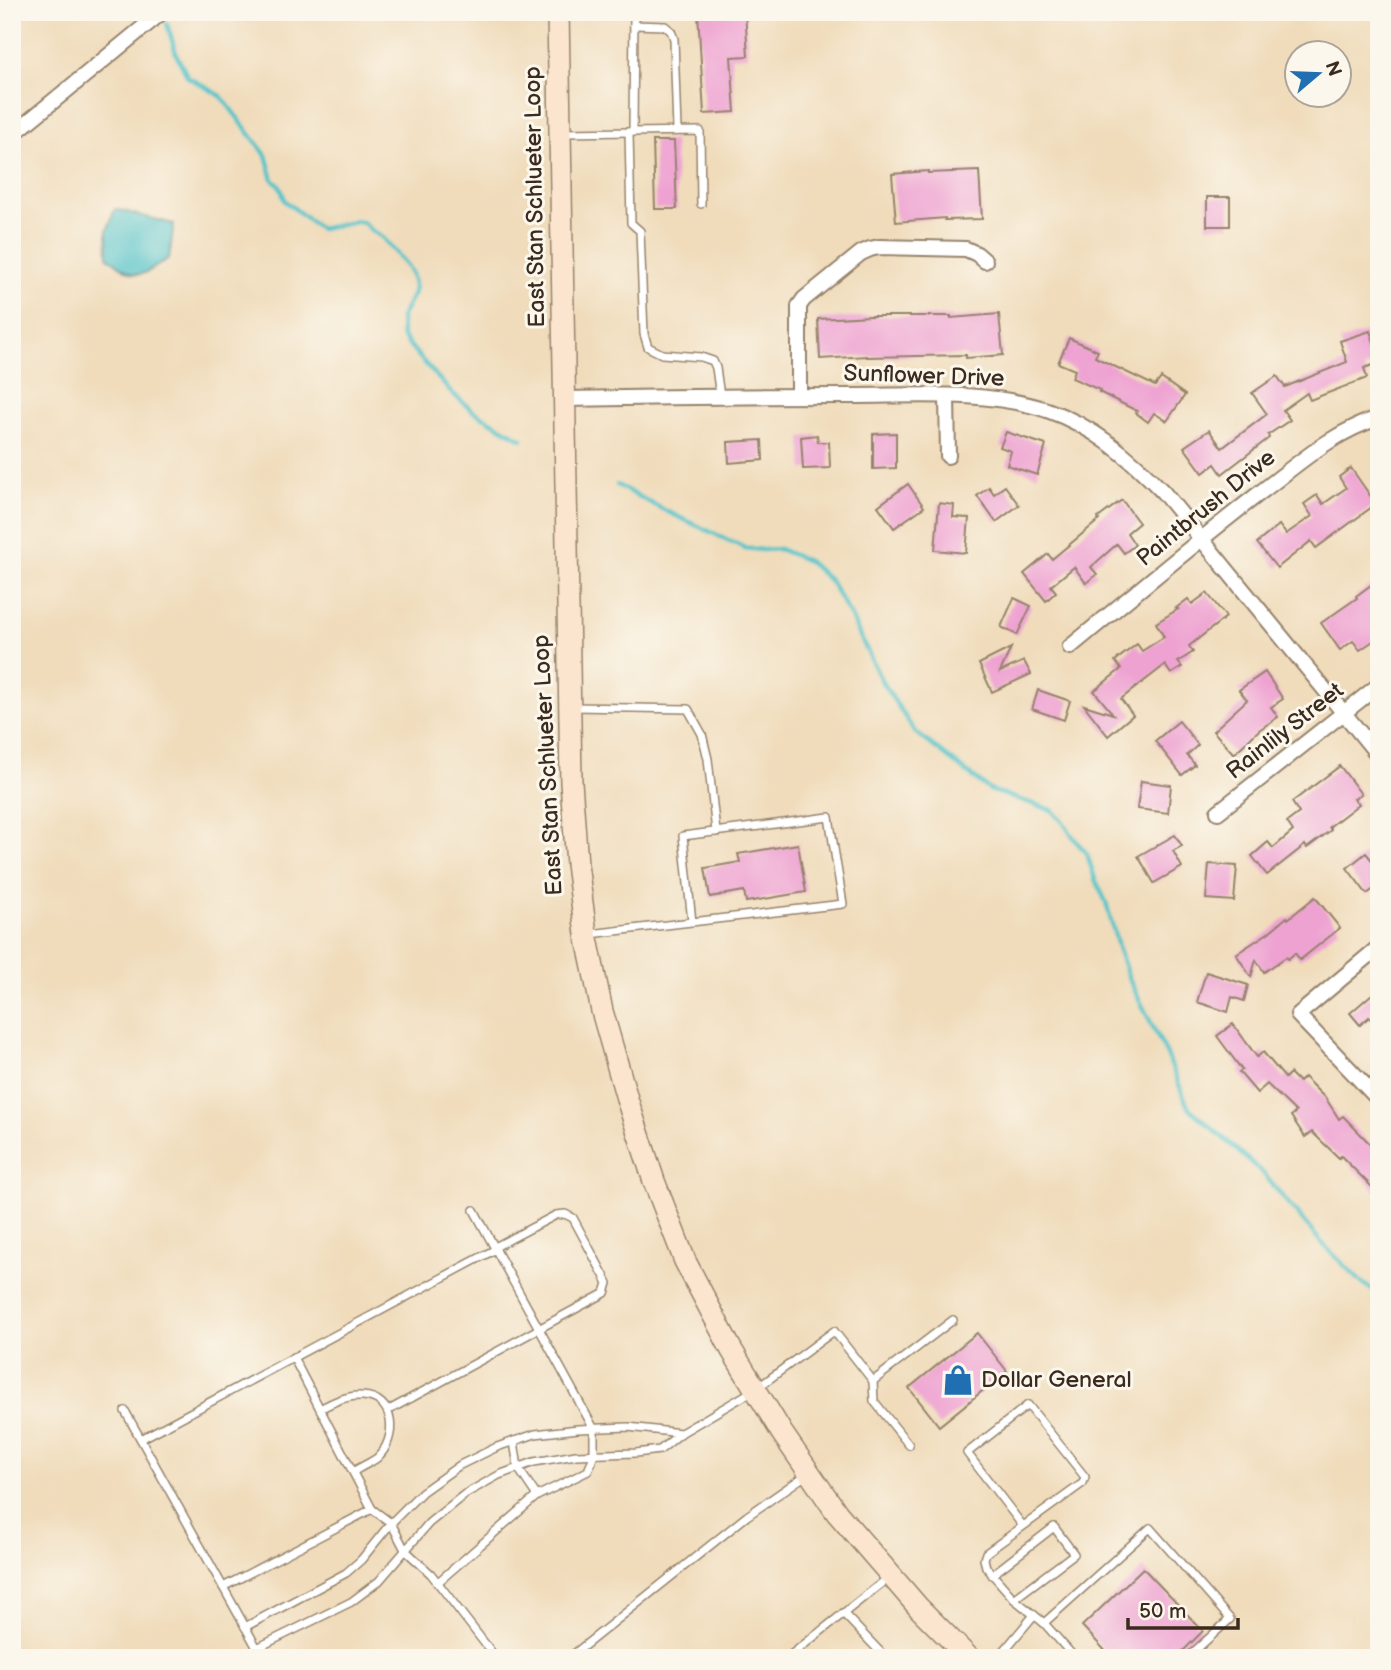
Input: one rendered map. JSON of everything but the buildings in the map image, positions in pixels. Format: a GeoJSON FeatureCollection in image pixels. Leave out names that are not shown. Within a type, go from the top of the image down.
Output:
{"type":"FeatureCollection","features":[{"type":"Feature","properties":{"kind":"main road","name":"East Stan Schlueter Loop"},"geometry":{"type":"LineString","coordinates":[[558,12],[571,782],[586,934],[602,1011],[654,1181],[685,1261],[731,1349],[837,1513],[919,1608],[969,1658]]}},
{"type":"Feature","properties":{"kind":"street"},"geometry":{"type":"LineString","coordinates":[[12,135],[162,12]]}},
{"type":"Feature","properties":{"kind":"street"},"geometry":{"type":"LineString","coordinates":[[799,396],[799,306],[861,253],[879,247],[966,249],[985,261]]}},
{"type":"Feature","properties":{"kind":"street"},"geometry":{"type":"LineString","coordinates":[[947,396],[948,456]]}},
{"type":"Feature","properties":{"kind":"street","name":"Sunflower Drive"},"geometry":{"type":"LineString","coordinates":[[566,399],[947,396],[1017,402],[1049,411],[1112,444],[1139,466],[1379,756]]}},
{"type":"Feature","properties":{"kind":"street","name":"Paintbrush Drive"},"geometry":{"type":"LineString","coordinates":[[1070,647],[1312,452],[1343,433],[1379,418]]}},
{"type":"Feature","properties":{"kind":"street","name":"Rainlily Street"},"geometry":{"type":"LineString","coordinates":[[1219,812],[1379,685]]}},
{"type":"Feature","properties":{"kind":"street"},"geometry":{"type":"LineString","coordinates":[[1379,947],[1298,1015],[1379,1100]]}},
{"type":"Feature","properties":{"kind":"lane"},"geometry":{"type":"LineString","coordinates":[[634,12],[631,223],[640,231],[644,334],[648,347],[662,354],[701,356],[713,361],[720,396]]}},
{"type":"Feature","properties":{"kind":"lane"},"geometry":{"type":"LineString","coordinates":[[634,25],[666,26],[671,31],[674,39],[677,131]]}},
{"type":"Feature","properties":{"kind":"lane"},"geometry":{"type":"LineString","coordinates":[[560,133],[700,131],[701,204]]}},
{"type":"Feature","properties":{"kind":"lane"},"geometry":{"type":"LineString","coordinates":[[569,707],[688,709],[702,734],[708,759],[716,832]]}},
{"type":"Feature","properties":{"kind":"lane"},"geometry":{"type":"LineString","coordinates":[[586,934],[692,922],[843,904],[829,817],[683,836],[692,922]]}},
{"type":"Feature","properties":{"kind":"lane"},"geometry":{"type":"LineString","coordinates":[[437,1583],[538,1495],[588,1471],[594,1455],[594,1429],[474,1210]]}},
{"type":"Feature","properties":{"kind":"lane"},"geometry":{"type":"LineString","coordinates":[[141,1439],[556,1215],[565,1214],[573,1218],[601,1267],[608,1283],[606,1293],[389,1410]]}},
{"type":"Feature","properties":{"kind":"lane"},"geometry":{"type":"LineString","coordinates":[[873,1381],[953,1320]]}},
{"type":"Feature","properties":{"kind":"lane"},"geometry":{"type":"LineString","coordinates":[[125,1411],[257,1648],[351,1602],[379,1581],[429,1523],[465,1494],[499,1475],[534,1461],[576,1455],[636,1454],[660,1450],[681,1433],[756,1389],[834,1331],[873,1381],[874,1401],[909,1445]]}},
{"type":"Feature","properties":{"kind":"lane"},"geometry":{"type":"LineString","coordinates":[[293,1357],[372,1509],[391,1523],[405,1550],[437,1583],[496,1658]]}},
{"type":"Feature","properties":{"kind":"lane"},"geometry":{"type":"LineString","coordinates":[[320,1409],[337,1400],[363,1395],[378,1400],[389,1410],[391,1428],[387,1445],[377,1457],[353,1472]]}},
{"type":"Feature","properties":{"kind":"lane"},"geometry":{"type":"LineString","coordinates":[[1023,1526],[967,1453],[1028,1405],[1085,1477],[1083,1483],[986,1553],[984,1559],[986,1567],[1014,1599],[1044,1623],[1075,1658]]}},
{"type":"Feature","properties":{"kind":"lane"},"geometry":{"type":"LineString","coordinates":[[245,1627],[346,1573],[422,1492],[460,1465],[497,1447],[535,1434],[594,1429],[628,1427],[681,1433]]}},
{"type":"Feature","properties":{"kind":"lane"},"geometry":{"type":"LineString","coordinates":[[514,1441],[518,1468],[538,1495]]}},
{"type":"Feature","properties":{"kind":"lane"},"geometry":{"type":"LineString","coordinates":[[569,1658],[747,1516],[809,1473]]}},
{"type":"Feature","properties":{"kind":"lane"},"geometry":{"type":"LineString","coordinates":[[223,1587],[372,1509]]}},
{"type":"Feature","properties":{"kind":"lane"},"geometry":{"type":"LineString","coordinates":[[992,1575],[1054,1527],[1074,1554],[1014,1599]]}},
{"type":"Feature","properties":{"kind":"lane"},"geometry":{"type":"LineString","coordinates":[[1044,1623],[1150,1528],[1230,1619],[1187,1658]]}},
{"type":"Feature","properties":{"kind":"lane"},"geometry":{"type":"LineString","coordinates":[[787,1658],[891,1576]]}},
{"type":"Feature","properties":{"kind":"lane"},"geometry":{"type":"LineString","coordinates":[[843,1613],[886,1658]]}},
{"type":"Feature","properties":{"kind":"lane"},"geometry":{"type":"LineString","coordinates":[[999,1658],[1034,1615]]}},
{"type":"Feature","properties":{"kind":"water"},"geometry":{"type":"Polygon","coordinates":[[[115,209],[174,224],[169,258],[138,274],[126,270],[108,257],[107,231],[115,209]]]}},
{"type":"Feature","properties":{"kind":"waterway"},"geometry":{"type":"LineString","coordinates":[[167,24],[177,56],[188,77],[221,96],[266,155],[273,180],[280,186],[285,201],[320,229],[357,221],[364,223],[383,238],[412,274],[415,290],[401,318],[402,336],[451,392],[473,411],[522,439]]}},
{"type":"Feature","properties":{"kind":"waterway"},"geometry":{"type":"LineString","coordinates":[[617,485],[745,548],[779,549],[808,561],[830,581],[849,613],[882,682],[915,732],[990,790],[1052,810],[1087,854],[1106,902],[1129,979],[1168,1057],[1188,1107],[1262,1172],[1320,1241],[1362,1283],[1379,1294]]}},
{"type":"Feature","properties":{"kind":"place","name":"Dollar General"},"geometry":{"type":"Point","coordinates":[958,1380]}}]}
